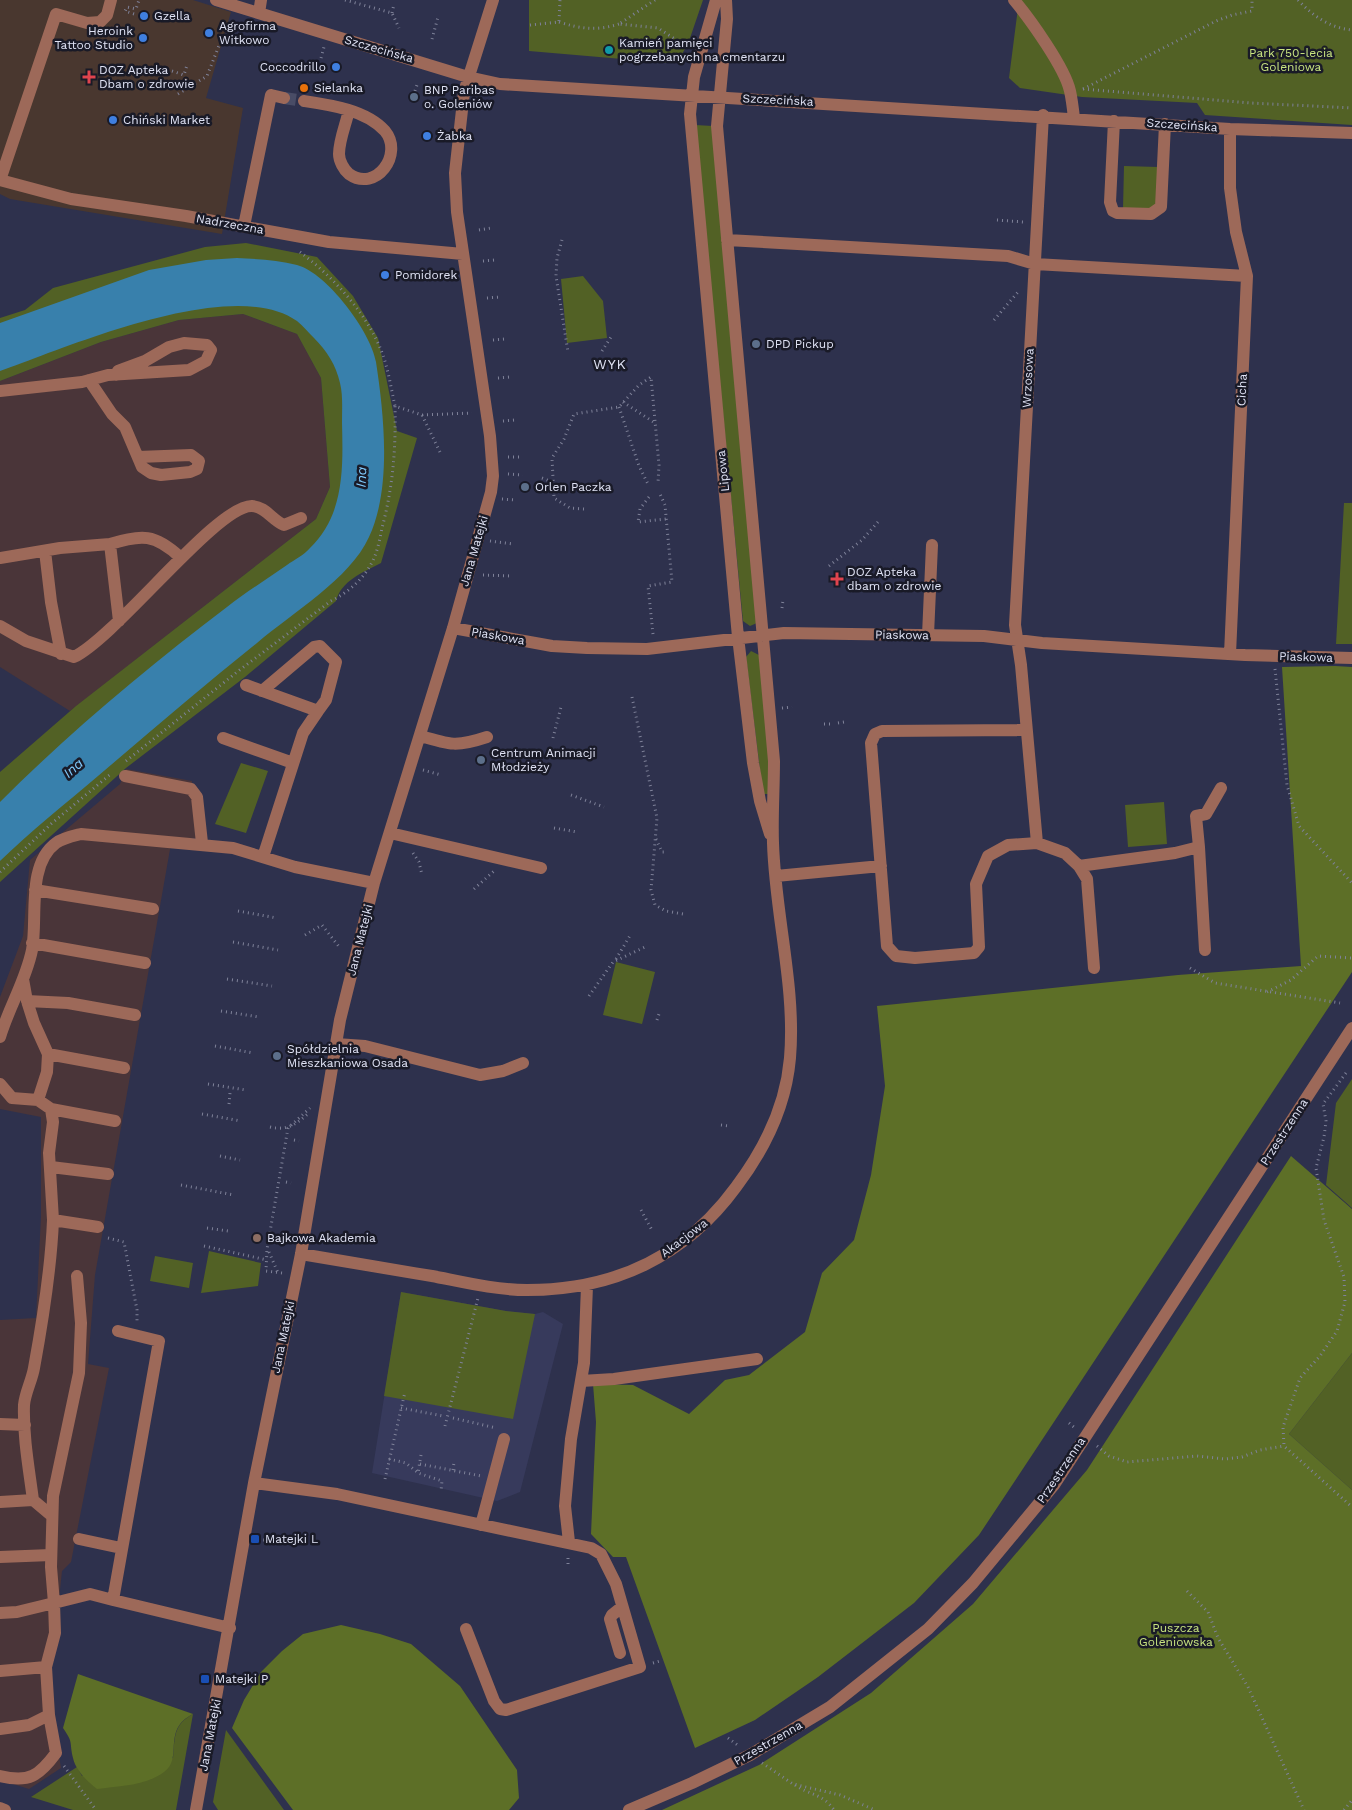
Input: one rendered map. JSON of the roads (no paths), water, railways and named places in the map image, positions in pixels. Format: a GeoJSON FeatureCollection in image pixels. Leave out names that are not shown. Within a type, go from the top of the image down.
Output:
{"type":"FeatureCollection","features":[{"type":"Feature","properties":{"kind":"street"},"geometry":{"type":"LineString","coordinates":[[0,180],[56,14],[87,22],[100,22],[107,15],[111,0]]}},
{"type":"Feature","properties":{"kind":"street","name":"Szczecińska"},"geometry":{"type":"LineString","coordinates":[[216,0],[468,77],[500,84],[1043,115],[1230,128],[1352,133]]}},
{"type":"Feature","properties":{"kind":"street"},"geometry":{"type":"LineString","coordinates":[[259,14],[262,0]]}},
{"type":"Feature","properties":{"kind":"street","name":"Jana Matejki"},"geometry":{"type":"LineString","coordinates":[[196,1810],[230,1628],[254,1483],[301,1254],[336,1044],[374,884],[421,736],[491,492],[493,476],[490,436],[457,212],[455,173],[461,112],[468,77],[493,0]]}},
{"type":"Feature","properties":{"kind":"street","name":"Lipowa"},"geometry":{"type":"LineString","coordinates":[[716,0],[691,96],[690,114],[695,186],[738,638],[753,763],[760,802],[773,843]]}},
{"type":"Feature","properties":{"kind":"street","name":"Lipowa"},"geometry":{"type":"LineString","coordinates":[[726,0],[727,19],[717,126],[774,761],[773,843],[776,876]]}},
{"type":"Feature","properties":{"kind":"street"},"geometry":{"type":"LineString","coordinates":[[1014,0],[1044,41],[1063,74],[1070,89],[1074,118]]}},
{"type":"Feature","properties":{"kind":"street"},"geometry":{"type":"LineString","coordinates":[[244,226],[271,96],[284,98]]}},
{"type":"Feature","properties":{"kind":"street"},"geometry":{"type":"LineString","coordinates":[[304,101],[349,110],[370,119],[386,132],[390,145],[390,158],[386,168],[377,176],[356,178],[347,172],[342,165],[338,155],[349,110]]}},
{"type":"Feature","properties":{"kind":"street","name":"Wrzosowa"},"geometry":{"type":"LineString","coordinates":[[1037,843],[1025,730],[1021,665],[1016,640],[1043,115]]}},
{"type":"Feature","properties":{"kind":"street"},"geometry":{"type":"LineString","coordinates":[[1114,121],[1110,202],[1113,211],[1117,213],[1151,214],[1161,207],[1165,124]]}},
{"type":"Feature","properties":{"kind":"street","name":"Cicha"},"geometry":{"type":"LineString","coordinates":[[1230,128],[1230,188],[1236,232],[1247,276],[1230,654]]}},
{"type":"Feature","properties":{"kind":"street","name":"Nadrzeczna"},"geometry":{"type":"LineString","coordinates":[[0,180],[71,199],[244,226],[329,242],[463,254]]}},
{"type":"Feature","properties":{"kind":"street"},"geometry":{"type":"LineString","coordinates":[[727,240],[1008,256],[1034,264],[1247,276]]}},
{"type":"Feature","properties":{"kind":"street"},"geometry":{"type":"LineString","coordinates":[[0,392],[116,375],[189,370],[206,361],[211,350],[208,345],[184,342],[169,347],[145,361],[118,371],[116,375]]}},
{"type":"Feature","properties":{"kind":"street"},"geometry":{"type":"LineString","coordinates":[[89,380],[112,414],[124,427],[138,457]]}},
{"type":"Feature","properties":{"kind":"street"},"geometry":{"type":"LineString","coordinates":[[0,626],[26,641],[74,657],[89,649],[119,621],[169,572],[180,557],[244,506],[254,506],[265,510],[276,522],[284,525],[301,518]]}},
{"type":"Feature","properties":{"kind":"street"},"geometry":{"type":"LineString","coordinates":[[0,558],[153,538],[164,542],[180,557]]}},
{"type":"Feature","properties":{"kind":"street"},"geometry":{"type":"LineString","coordinates":[[110,544],[119,621]]}},
{"type":"Feature","properties":{"kind":"street"},"geometry":{"type":"LineString","coordinates":[[928,635],[932,545]]}},
{"type":"Feature","properties":{"kind":"street"},"geometry":{"type":"LineString","coordinates":[[45,551],[51,602],[61,654]]}},
{"type":"Feature","properties":{"kind":"street","name":"Piaskowa"},"geometry":{"type":"LineString","coordinates":[[453,628],[552,646],[588,648],[647,649],[764,634],[928,635],[984,636],[1016,640],[1230,654],[1352,658]]}},
{"type":"Feature","properties":{"kind":"street"},"geometry":{"type":"LineString","coordinates":[[262,691],[314,647],[320,646],[336,662],[326,700],[303,733],[263,857]]}},
{"type":"Feature","properties":{"kind":"street"},"geometry":{"type":"LineString","coordinates":[[246,685],[318,711]]}},
{"type":"Feature","properties":{"kind":"street"},"geometry":{"type":"LineString","coordinates":[[1025,730],[882,731],[875,734],[871,743],[887,946],[896,956],[915,958],[974,953],[979,947],[976,884],[988,856],[1008,845],[1037,843],[1065,852],[1080,866],[1087,879],[1094,968]]}},
{"type":"Feature","properties":{"kind":"street"},"geometry":{"type":"LineString","coordinates":[[421,736],[446,744],[461,745],[487,737]]}},
{"type":"Feature","properties":{"kind":"street"},"geometry":{"type":"LineString","coordinates":[[223,738],[293,763]]}},
{"type":"Feature","properties":{"kind":"street"},"geometry":{"type":"LineString","coordinates":[[120,771],[192,789],[197,797],[202,843]]}},
{"type":"Feature","properties":{"kind":"street"},"geometry":{"type":"LineString","coordinates":[[1205,950],[1196,816],[1206,814],[1221,788]]}},
{"type":"Feature","properties":{"kind":"street"},"geometry":{"type":"LineString","coordinates":[[390,833],[541,868]]}},
{"type":"Feature","properties":{"kind":"street"},"geometry":{"type":"LineString","coordinates":[[0,1037],[8,1010],[23,978],[32,943],[39,871],[55,844],[81,834],[164,842],[202,843],[233,848],[295,867],[374,884]]}},
{"type":"Feature","properties":{"kind":"street"},"geometry":{"type":"LineString","coordinates":[[1080,866],[1175,853],[1199,846]]}},
{"type":"Feature","properties":{"kind":"street"},"geometry":{"type":"LineString","coordinates":[[776,876],[881,866]]}},
{"type":"Feature","properties":{"kind":"street","name":"Akacjowa"},"geometry":{"type":"LineString","coordinates":[[301,1254],[490,1286],[525,1290],[586,1286],[611,1280],[636,1270],[666,1253],[693,1234],[718,1211],[746,1173],[765,1142],[782,1100],[790,1058],[790,1020],[776,876]]}},
{"type":"Feature","properties":{"kind":"street"},"geometry":{"type":"LineString","coordinates":[[36,890],[153,909]]}},
{"type":"Feature","properties":{"kind":"street"},"geometry":{"type":"LineString","coordinates":[[32,943],[145,963]]}},
{"type":"Feature","properties":{"kind":"street"},"geometry":{"type":"LineString","coordinates":[[23,978],[27,1001],[48,1054],[47,1072],[38,1100]]}},
{"type":"Feature","properties":{"kind":"street"},"geometry":{"type":"LineString","coordinates":[[27,1001],[68,1003],[135,1015]]}},
{"type":"Feature","properties":{"kind":"street","name":"Przestrzenna"},"geometry":{"type":"LineString","coordinates":[[629,1810],[750,1755],[830,1707],[928,1629],[974,1583],[1054,1485],[1352,1028]]}},
{"type":"Feature","properties":{"kind":"street"},"geometry":{"type":"LineString","coordinates":[[336,1044],[365,1046],[480,1075],[503,1071],[523,1063]]}},
{"type":"Feature","properties":{"kind":"street"},"geometry":{"type":"LineString","coordinates":[[48,1054],[124,1068]]}},
{"type":"Feature","properties":{"kind":"street"},"geometry":{"type":"LineString","coordinates":[[0,1084],[12,1098],[38,1100],[51,1109],[115,1120]]}},
{"type":"Feature","properties":{"kind":"street"},"geometry":{"type":"LineString","coordinates":[[33,1500],[24,1403],[34,1371],[52,1249],[52,1167],[50,1153],[53,1122],[51,1109]]}},
{"type":"Feature","properties":{"kind":"street"},"geometry":{"type":"LineString","coordinates":[[52,1167],[108,1174]]}},
{"type":"Feature","properties":{"kind":"street"},"geometry":{"type":"LineString","coordinates":[[53,1220],[98,1227]]}},
{"type":"Feature","properties":{"kind":"street"},"geometry":{"type":"LineString","coordinates":[[0,1776],[24,1779],[42,1772],[56,1753],[49,1715],[46,1667],[55,1633],[51,1555],[52,1496],[79,1372],[81,1324],[77,1276]]}},
{"type":"Feature","properties":{"kind":"street"},"geometry":{"type":"LineString","coordinates":[[569,1542],[565,1506],[571,1439],[580,1381],[587,1304],[586,1286]]}},
{"type":"Feature","properties":{"kind":"street"},"geometry":{"type":"LineString","coordinates":[[112,1600],[160,1341],[118,1331]]}},
{"type":"Feature","properties":{"kind":"street"},"geometry":{"type":"LineString","coordinates":[[580,1381],[614,1379],[757,1359]]}},
{"type":"Feature","properties":{"kind":"street"},"geometry":{"type":"LineString","coordinates":[[0,1424],[25,1425]]}},
{"type":"Feature","properties":{"kind":"street"},"geometry":{"type":"LineString","coordinates":[[481,1525],[504,1439]]}},
{"type":"Feature","properties":{"kind":"street"},"geometry":{"type":"LineString","coordinates":[[254,1483],[337,1494],[528,1536],[569,1542],[592,1548],[601,1554],[616,1584],[640,1667],[506,1710],[496,1706],[466,1629]]}},
{"type":"Feature","properties":{"kind":"street"},"geometry":{"type":"LineString","coordinates":[[0,1502],[33,1500],[52,1516]]}},
{"type":"Feature","properties":{"kind":"street"},"geometry":{"type":"LineString","coordinates":[[79,1539],[121,1548]]}},
{"type":"Feature","properties":{"kind":"street"},"geometry":{"type":"LineString","coordinates":[[0,1557],[51,1555]]}},
{"type":"Feature","properties":{"kind":"street"},"geometry":{"type":"LineString","coordinates":[[0,1613],[17,1612],[90,1594],[230,1628]]}},
{"type":"Feature","properties":{"kind":"street"},"geometry":{"type":"LineString","coordinates":[[620,1653],[610,1619],[622,1607]]}},
{"type":"Feature","properties":{"kind":"street"},"geometry":{"type":"LineString","coordinates":[[0,1671],[46,1667]]}},
{"type":"Feature","properties":{"kind":"street"},"geometry":{"type":"LineString","coordinates":[[0,1729],[29,1725],[49,1715]]}},
{"type":"Feature","properties":{"kind":"street"},"geometry":{"type":"LineString","coordinates":[[0,1808],[5,1810]]}},
{"type":"Feature","properties":{"kind":"water","name":"Ina"},"geometry":{"type":"Polygon","coordinates":[[[237,258],[282,262],[309,270],[334,291],[357,320],[366,335],[376,362],[382,404],[384,451],[381,496],[369,537],[360,552],[334,581],[197,692],[36,828],[0,861],[0,802],[54,750],[139,677],[234,601],[305,553],[321,535],[336,505],[342,473],[342,402],[338,376],[327,353],[297,321],[268,309],[233,306],[192,310],[107,333],[0,371],[0,323],[149,270],[206,260],[237,258]]]}},
{"type":"Feature","properties":{"kind":"tunnel"},"geometry":{"type":"LineString","coordinates":[[284,98],[304,101]]}},
{"type":"Feature","properties":{"kind":"place","name":"Gzella"},"geometry":{"type":"Point","coordinates":[144,16]}},
{"type":"Feature","properties":{"kind":"place","name":"Agrofirma Witkowo"},"geometry":{"type":"Point","coordinates":[209,33]}},
{"type":"Feature","properties":{"kind":"place","name":"Heroink Tattoo Studio"},"geometry":{"type":"Point","coordinates":[143,38]}},
{"type":"Feature","properties":{"kind":"place","name":"Kamień pamięci pogrzebanych na cmentarzu"},"geometry":{"type":"Point","coordinates":[609,50]}},
{"type":"Feature","properties":{"kind":"place","name":"Coccodrillo"},"geometry":{"type":"Point","coordinates":[336,67]}},
{"type":"Feature","properties":{"kind":"place","name":"DOZ Apteka Dbam o zdrowie"},"geometry":{"type":"Point","coordinates":[89,77]}},
{"type":"Feature","properties":{"kind":"place","name":"Sielanka"},"geometry":{"type":"Point","coordinates":[304,88]}},
{"type":"Feature","properties":{"kind":"place","name":"BNP Paribas o. Goleniów"},"geometry":{"type":"Point","coordinates":[414,97]}},
{"type":"Feature","properties":{"kind":"place","name":"Chiński Market"},"geometry":{"type":"Point","coordinates":[113,120]}},
{"type":"Feature","properties":{"kind":"place","name":"Żabka"},"geometry":{"type":"Point","coordinates":[427,136]}},
{"type":"Feature","properties":{"kind":"place","name":"Pomidorek"},"geometry":{"type":"Point","coordinates":[385,275]}},
{"type":"Feature","properties":{"kind":"place","name":"DPD Pickup"},"geometry":{"type":"Point","coordinates":[756,344]}},
{"type":"Feature","properties":{"kind":"place","name":"Orlen Paczka"},"geometry":{"type":"Point","coordinates":[525,487]}},
{"type":"Feature","properties":{"kind":"place","name":"DOZ Apteka dbam o zdrowie"},"geometry":{"type":"Point","coordinates":[837,579]}},
{"type":"Feature","properties":{"kind":"place","name":"Centrum Animacji Młodzieży"},"geometry":{"type":"Point","coordinates":[481,760]}},
{"type":"Feature","properties":{"kind":"place","name":"Spółdzielnia Mieszkaniowa Osada"},"geometry":{"type":"Point","coordinates":[277,1056]}},
{"type":"Feature","properties":{"kind":"place","name":"Bajkowa Akademia"},"geometry":{"type":"Point","coordinates":[257,1238]}},
{"type":"Feature","properties":{"kind":"place","name":"Matejki L"},"geometry":{"type":"Point","coordinates":[255,1539]}},
{"type":"Feature","properties":{"kind":"place","name":"Matejki P"},"geometry":{"type":"Point","coordinates":[205,1679]}},
{"type":"Feature","properties":{"kind":"district","name":"WYK"},"geometry":{"type":"Point","coordinates":[610,364]}},
{"type":"Feature","properties":{"kind":"park label","name":"Park 750-lecia Goleniowa"},"geometry":{"type":"Point","coordinates":[1291,60]}},
{"type":"Feature","properties":{"kind":"park label","name":"Puszcza Goleniowska"},"geometry":{"type":"Point","coordinates":[1176,1635]}}]}
